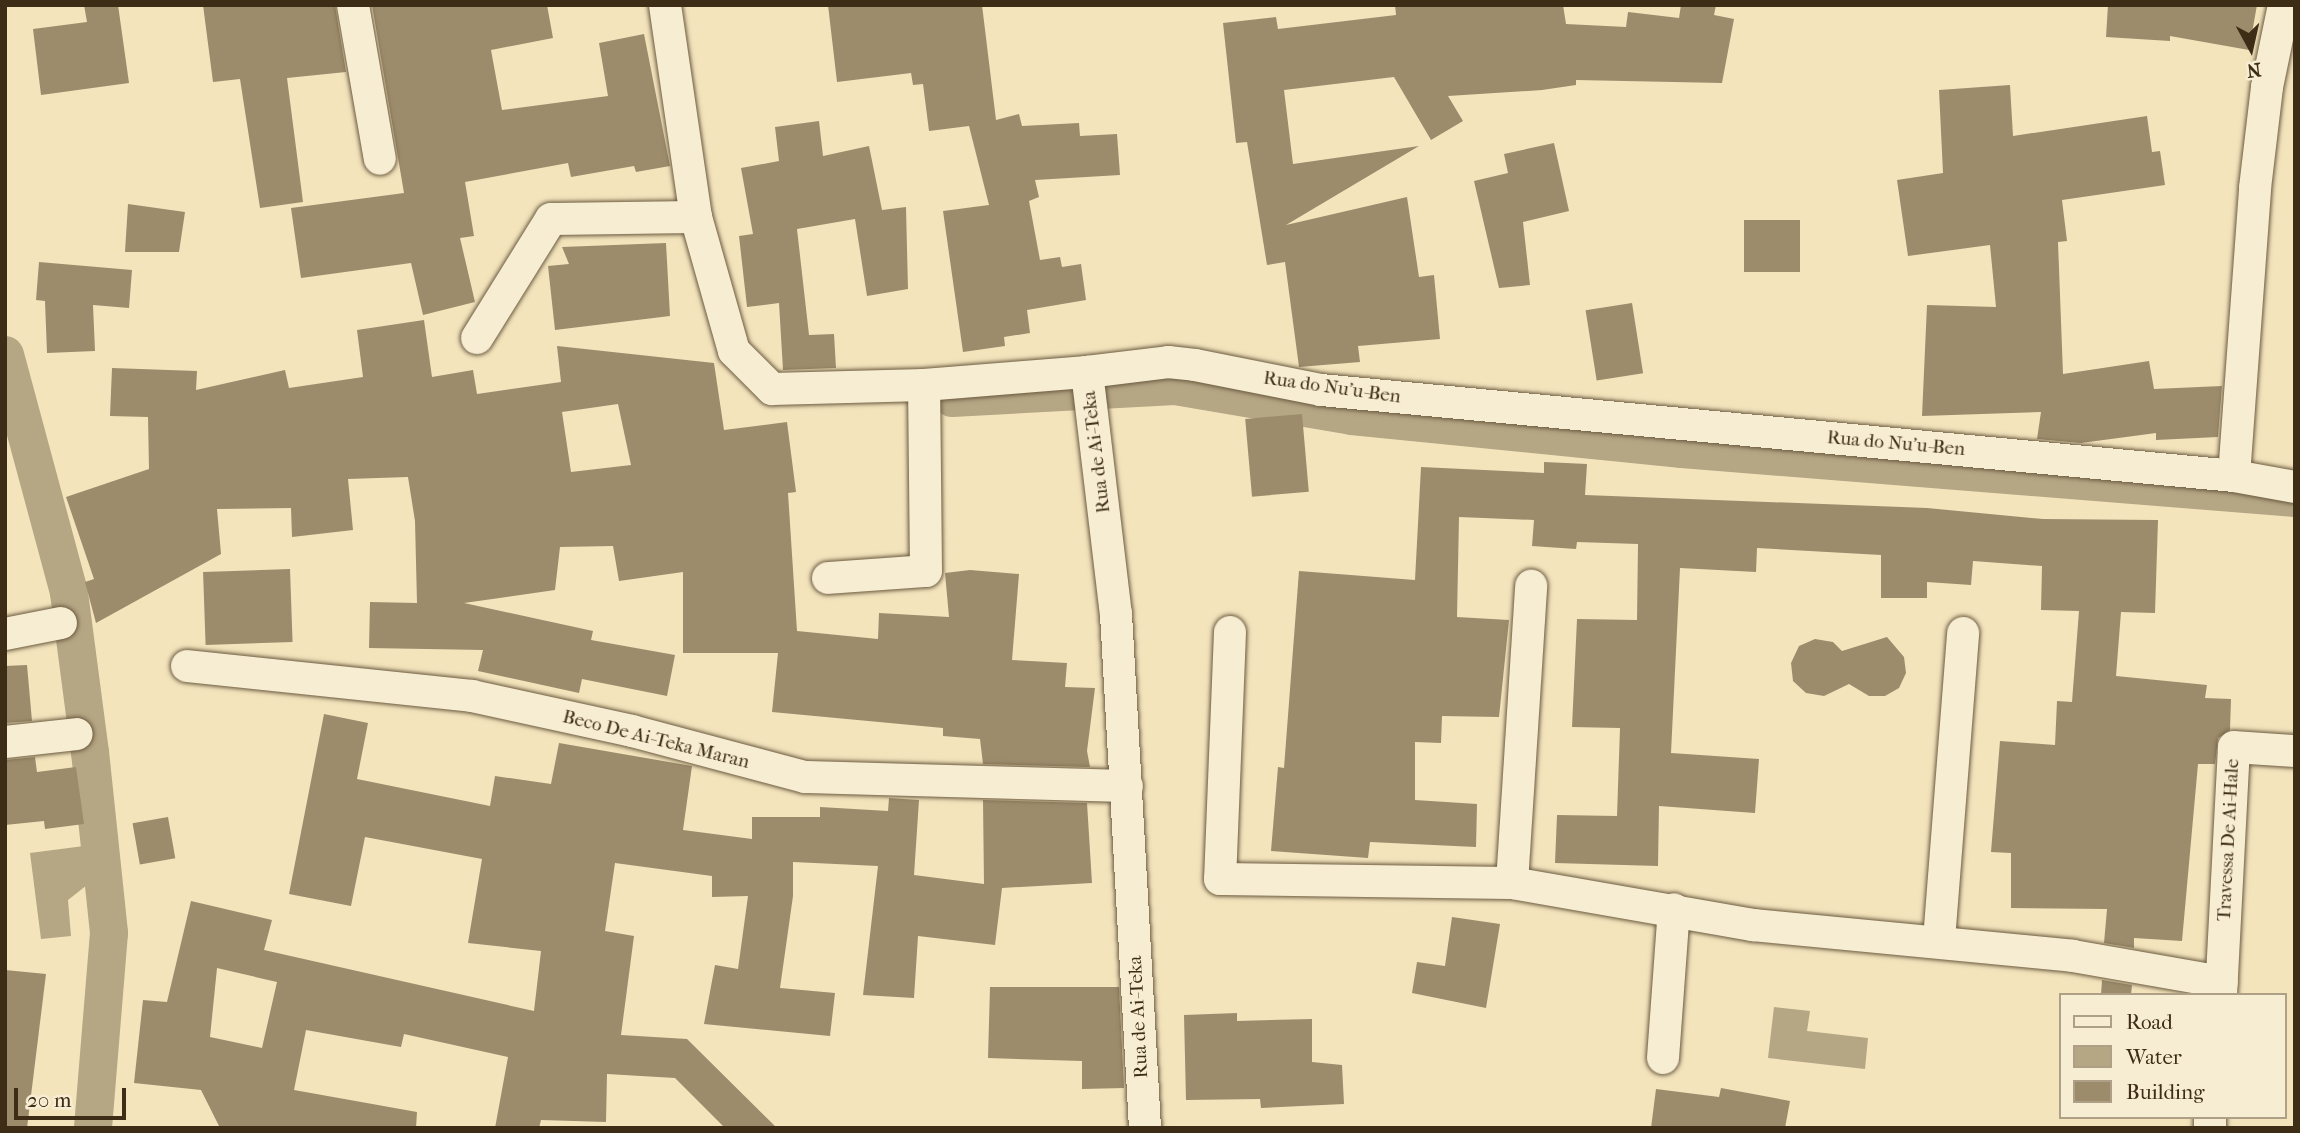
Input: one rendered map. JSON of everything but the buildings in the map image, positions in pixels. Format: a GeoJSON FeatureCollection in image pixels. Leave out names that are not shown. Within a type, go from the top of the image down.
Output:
{"type":"FeatureCollection","features":[{"type":"Feature","properties":{"kind":"street"},"geometry":{"type":"LineString","coordinates":[[353,5],[380,159]]}},
{"type":"Feature","properties":{"kind":"street","name":"Rua de Ai-Teka"},"geometry":{"type":"LineString","coordinates":[[665,5],[696,217],[734,351],[772,389],[924,385],[1087,372],[1116,614],[1145,1128]]}},
{"type":"Feature","properties":{"kind":"street"},"geometry":{"type":"LineString","coordinates":[[2234,476],[2255,188],[2267,87],[2284,5]]}},
{"type":"Feature","properties":{"kind":"street"},"geometry":{"type":"LineString","coordinates":[[477,338],[551,219],[696,217]]}},
{"type":"Feature","properties":{"kind":"street","name":"Rua do Nu'u-Ben"},"geometry":{"type":"LineString","coordinates":[[1087,372],[1168,362],[1321,390],[2234,476],[2295,487]]}},
{"type":"Feature","properties":{"kind":"street"},"geometry":{"type":"LineString","coordinates":[[828,578],[926,571],[924,385]]}},
{"type":"Feature","properties":{"kind":"street"},"geometry":{"type":"LineString","coordinates":[[1513,883],[1531,586]]}},
{"type":"Feature","properties":{"kind":"street"},"geometry":{"type":"LineString","coordinates":[[5,634],[61,623]]}},
{"type":"Feature","properties":{"kind":"street"},"geometry":{"type":"LineString","coordinates":[[1230,632],[1220,879],[1513,883],[1674,909],[1753,925],[1939,940],[2073,956],[2222,988]]}},
{"type":"Feature","properties":{"kind":"street"},"geometry":{"type":"LineString","coordinates":[[1939,940],[1963,634]]}},
{"type":"Feature","properties":{"kind":"street","name":"Beco De Ai-Teka Maran"},"geometry":{"type":"LineString","coordinates":[[187,666],[472,696],[632,731],[805,777],[1127,786]]}},
{"type":"Feature","properties":{"kind":"street"},"geometry":{"type":"LineString","coordinates":[[5,742],[77,734]]}},
{"type":"Feature","properties":{"kind":"street","name":"Travessa De Ai-Hale"},"geometry":{"type":"LineString","coordinates":[[2222,988],[2234,747],[2295,751]]}},
{"type":"Feature","properties":{"kind":"street"},"geometry":{"type":"LineString","coordinates":[[1663,1058],[1674,909]]}},
{"type":"Feature","properties":{"kind":"water"},"geometry":{"type":"Polygon","coordinates":[[[84,846],[87,885],[68,900],[71,936],[41,939],[30,853],[84,846]]]}},
{"type":"Feature","properties":{"kind":"water"},"geometry":{"type":"Polygon","coordinates":[[[1774,1007],[1810,1011],[1807,1031],[1868,1038],[1865,1069],[1768,1058],[1774,1007]]]}},
{"type":"Feature","properties":{"kind":"waterway"},"geometry":{"type":"LineString","coordinates":[[5,355],[69,593],[90,752],[109,933],[93,1128]]}},
{"type":"Feature","properties":{"kind":"waterway"},"geometry":{"type":"LineString","coordinates":[[952,398],[1175,386],[1352,416],[1682,449],[2295,498]]}}]}
